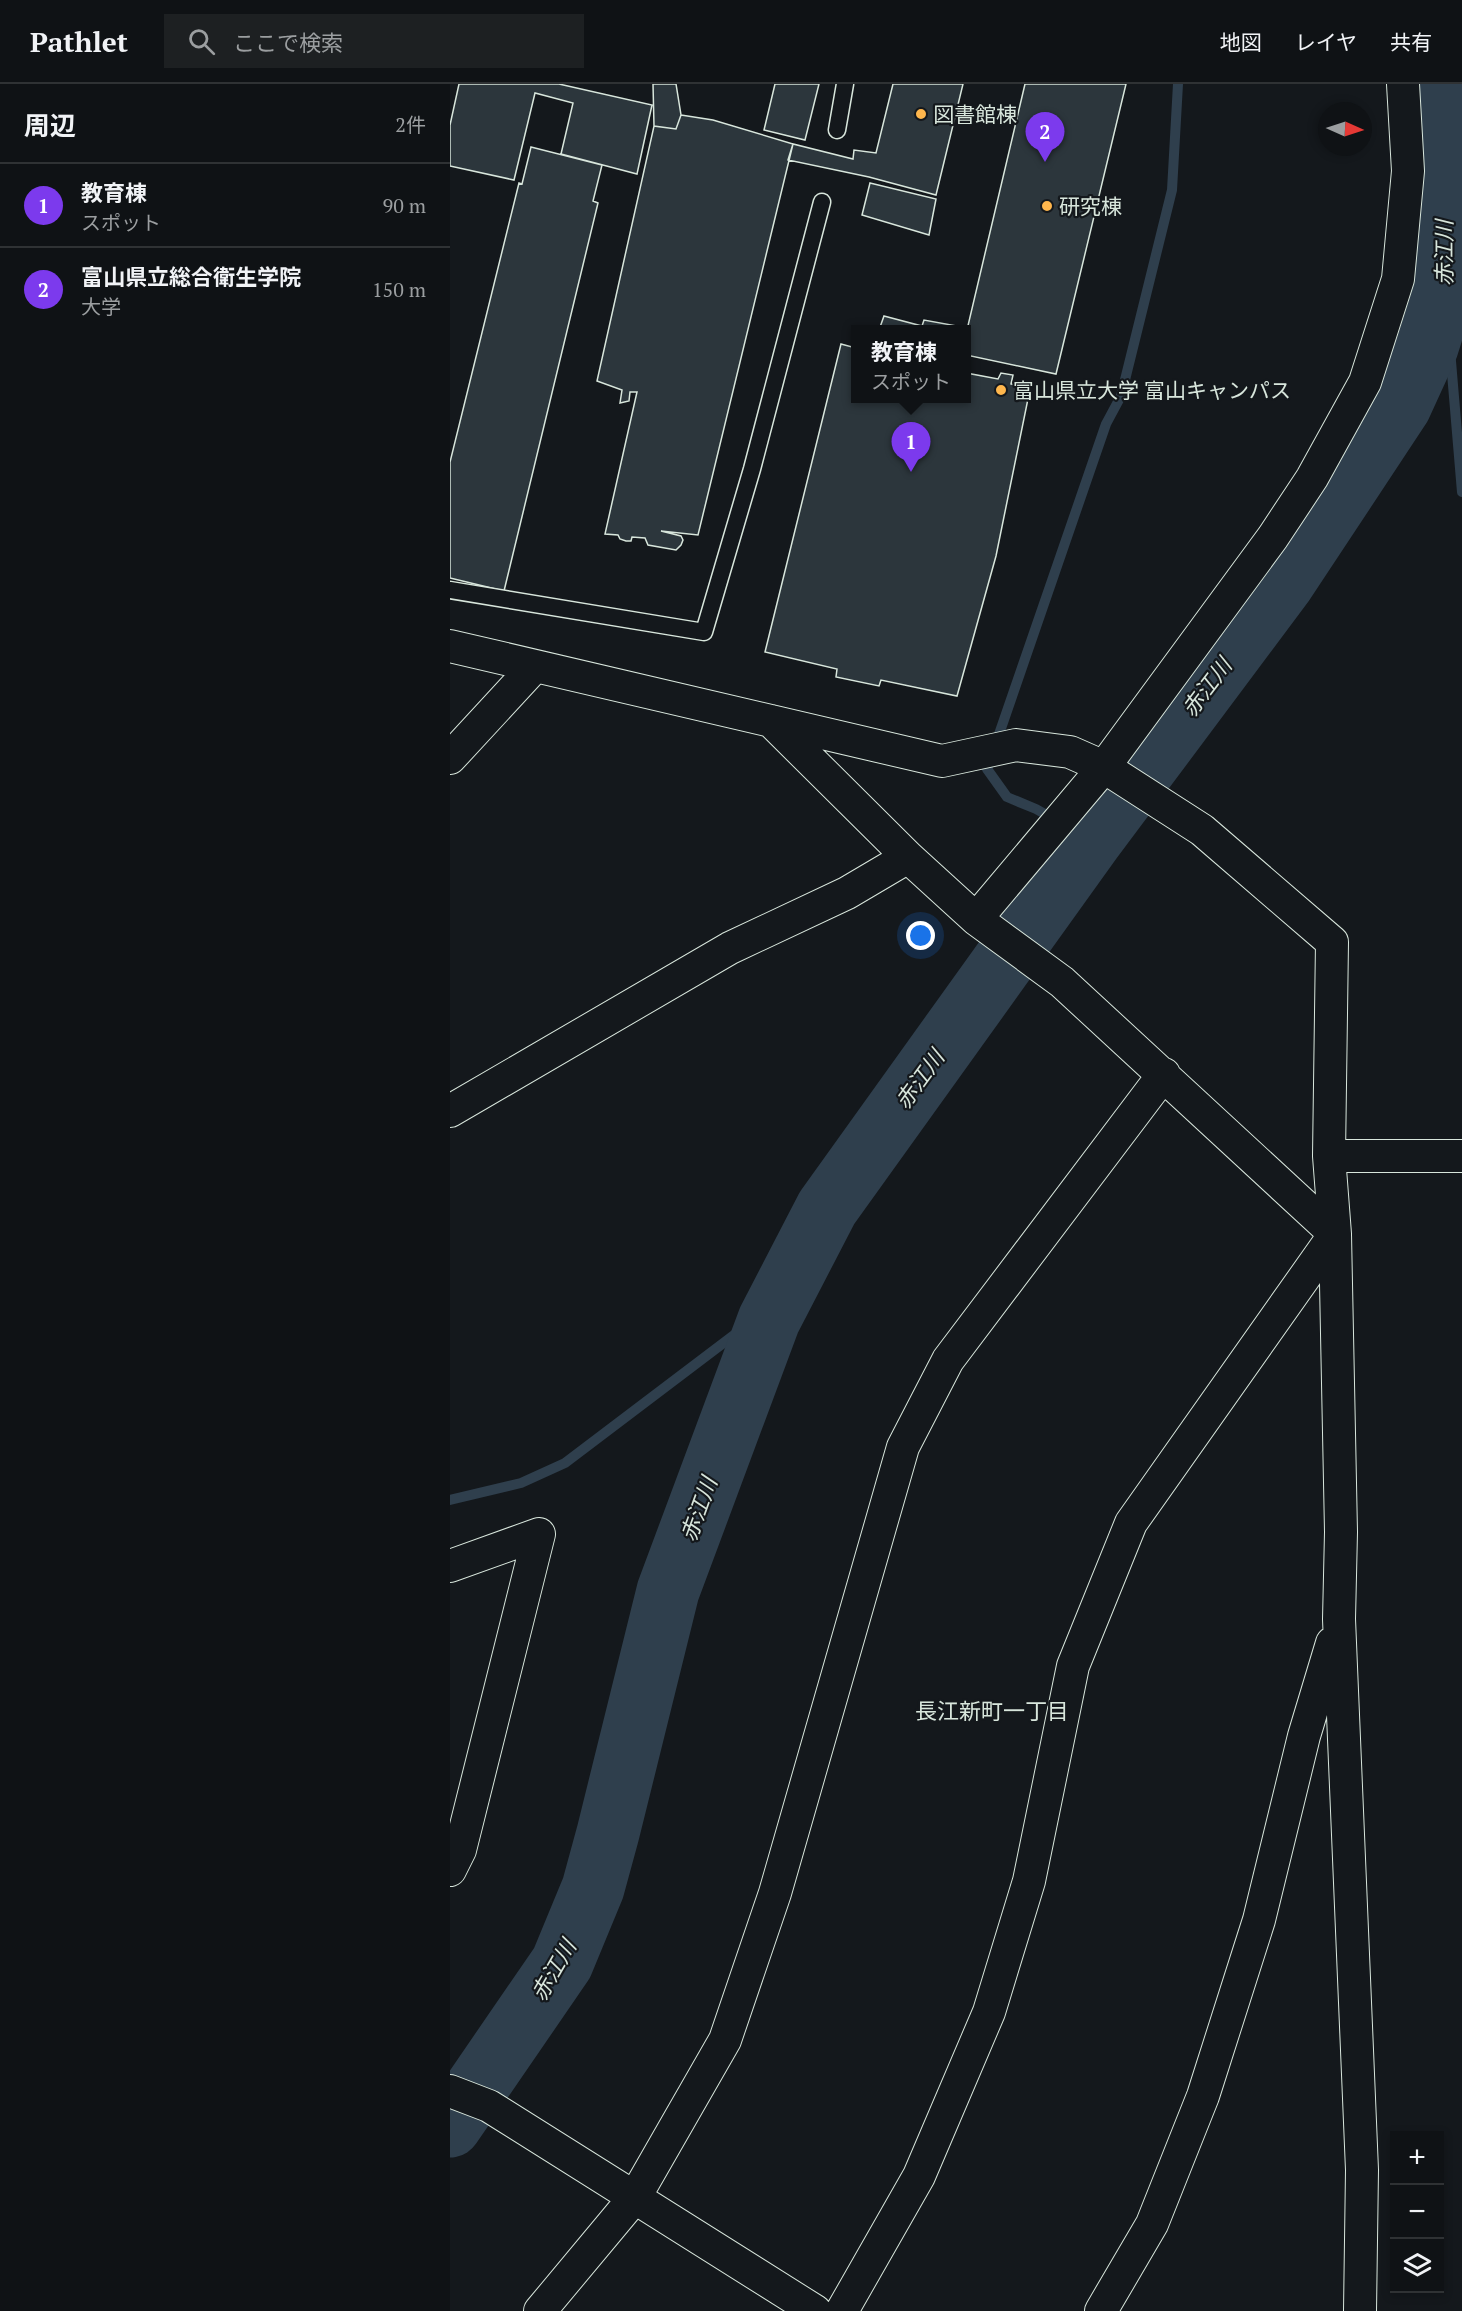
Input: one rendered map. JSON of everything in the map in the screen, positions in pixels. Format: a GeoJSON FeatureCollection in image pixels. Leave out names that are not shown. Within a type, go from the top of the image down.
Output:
{"type":"FeatureCollection","features":[{"type":"Feature","properties":{"kind":"street"},"geometry":{"type":"LineString","coordinates":[[976,919],[1104,767],[1273,537],[1312,478],[1365,382],[1398,279],[1408,171],[1403,84]]}},
{"type":"Feature","properties":{"kind":"street"},"geometry":{"type":"LineString","coordinates":[[450,646],[942,761],[1016,745],[1070,752],[1104,767],[1202,830],[1332,942],[1329,1156],[1335,1234],[1341,1532],[1339,1619],[1362,2170],[1360,2311]]}},
{"type":"Feature","properties":{"kind":"street"},"geometry":{"type":"LineString","coordinates":[[450,758],[536,666]]}},
{"type":"Feature","properties":{"kind":"street"},"geometry":{"type":"LineString","coordinates":[[771,721],[908,857],[976,919],[1062,982],[1335,1234]]}},
{"type":"Feature","properties":{"kind":"street"},"geometry":{"type":"LineString","coordinates":[[450,1111],[730,948],[847,893],[908,857]]}},
{"type":"Feature","properties":{"kind":"street"},"geometry":{"type":"LineString","coordinates":[[540,2311],[635,2197],[725,2040],[775,1893],[903,1447],[948,1360],[1164,1074]]}},
{"type":"Feature","properties":{"kind":"street"},"geometry":{"type":"LineString","coordinates":[[1329,1156],[1462,1156]]}},
{"type":"Feature","properties":{"kind":"street"},"geometry":{"type":"LineString","coordinates":[[842,2311],[919,2176],[989,2012],[1029,1881],[1073,1666],[1131,1523],[1335,1234]]}},
{"type":"Feature","properties":{"kind":"street"},"geometry":{"type":"LineString","coordinates":[[450,1566],[539,1534],[454,1855]]}},
{"type":"Feature","properties":{"kind":"street"},"geometry":{"type":"LineString","coordinates":[[1101,2311],[1152,2224],[1203,2096],[1259,1920],[1304,1736],[1339,1619]]}},
{"type":"Feature","properties":{"kind":"street"},"geometry":{"type":"LineString","coordinates":[[450,2091],[489,2106],[814,2311]]}},
{"type":"Feature","properties":{"kind":"lane"},"geometry":{"type":"LineString","coordinates":[[837,130],[845,84]]}},
{"type":"Feature","properties":{"kind":"lane"},"geometry":{"type":"LineString","coordinates":[[450,590],[704,632],[752,469],[822,202]]}},
{"type":"Feature","properties":{"kind":"building"},"geometry":{"type":"Polygon","coordinates":[[[459,84],[559,84],[652,105],[637,174],[561,154],[573,103],[535,93],[514,180],[450,166],[450,125],[459,84]]]}},
{"type":"Feature","properties":{"kind":"building"},"geometry":{"type":"Polygon","coordinates":[[[653,84],[676,84],[681,115],[676,129],[654,126],[653,84]]]}},
{"type":"Feature","properties":{"kind":"building"},"geometry":{"type":"Polygon","coordinates":[[[775,84],[819,84],[805,140],[764,130],[775,84]]]}},
{"type":"Feature","properties":{"kind":"building","name":"図書館棟"},"geometry":{"type":"Polygon","coordinates":[[[893,84],[963,84],[936,195],[869,177],[788,160],[793,144],[853,159],[854,150],[876,153],[893,84]]]}},
{"type":"Feature","properties":{"kind":"building","name":"研究棟"},"geometry":{"type":"Polygon","coordinates":[[[1025,84],[1126,84],[1056,374],[971,356],[971,325],[968,325],[1025,84]]]}},
{"type":"Feature","properties":{"kind":"building"},"geometry":{"type":"Polygon","coordinates":[[[681,115],[713,120],[793,144],[698,535],[661,531],[681,536],[683,540],[676,550],[648,545],[645,538],[632,537],[631,541],[626,541],[620,539],[618,535],[605,534],[637,392],[630,392],[629,401],[620,403],[622,390],[597,381],[654,126],[676,129],[681,115]]]}},
{"type":"Feature","properties":{"kind":"building"},"geometry":{"type":"Polygon","coordinates":[[[531,147],[602,165],[593,201],[598,203],[504,591],[450,578],[450,462],[519,183],[522,184],[531,147]]]}},
{"type":"Feature","properties":{"kind":"building"},"geometry":{"type":"Polygon","coordinates":[[[870,183],[936,199],[929,235],[862,215],[870,183]]]}},
{"type":"Feature","properties":{"kind":"building"},"geometry":{"type":"Polygon","coordinates":[[[884,316],[918,325],[881,325],[884,316]]]}},
{"type":"Feature","properties":{"kind":"building"},"geometry":{"type":"Polygon","coordinates":[[[924,320],[952,325],[922,325],[924,320]]]}},
{"type":"Feature","properties":{"kind":"building"},"geometry":{"type":"Polygon","coordinates":[[[841,344],[851,347],[851,403],[971,403],[971,374],[998,379],[1001,373],[1013,375],[1011,384],[1030,389],[996,556],[957,696],[881,680],[879,686],[836,677],[837,669],[765,652],[841,344]]]}},
{"type":"Feature","properties":{"kind":"waterway"},"geometry":{"type":"LineString","coordinates":[[1091,840],[1036,809],[1007,797],[987,769],[1106,424],[1121,396],[1172,190],[1178,84]]}},
{"type":"Feature","properties":{"kind":"waterway","name":"赤江川"},"geometry":{"type":"LineString","coordinates":[[450,2126],[562,1963],[593,1888],[668,1591],[769,1320],[827,1208],[1091,840],[1283,583],[1400,406],[1427,347],[1445,290],[1441,84]]}},
{"type":"Feature","properties":{"kind":"waterway"},"geometry":{"type":"LineString","coordinates":[[1445,290],[1462,492]]}},
{"type":"Feature","properties":{"kind":"waterway"},"geometry":{"type":"LineString","coordinates":[[450,1500],[521,1483],[565,1463],[734,1335],[769,1320]]}},
{"type":"Feature","properties":{"kind":"place","name":"図書館棟"},"geometry":{"type":"Point","coordinates":[921,114]}},
{"type":"Feature","properties":{"kind":"place","name":"富山県立総合衛生学院"},"geometry":{"type":"Point","coordinates":[1045,162]}},
{"type":"Feature","properties":{"kind":"place","name":"研究棟"},"geometry":{"type":"Point","coordinates":[1047,206]}},
{"type":"Feature","properties":{"kind":"place","name":"富山県立大学 富山キャンパス"},"geometry":{"type":"Point","coordinates":[1001,390]}},
{"type":"Feature","properties":{"kind":"place","name":"教育棟"},"geometry":{"type":"Point","coordinates":[911,472]}},
{"type":"Feature","properties":{"kind":"district","name":"長江新町一丁目"},"geometry":{"type":"Point","coordinates":[992,1710]}}]}
